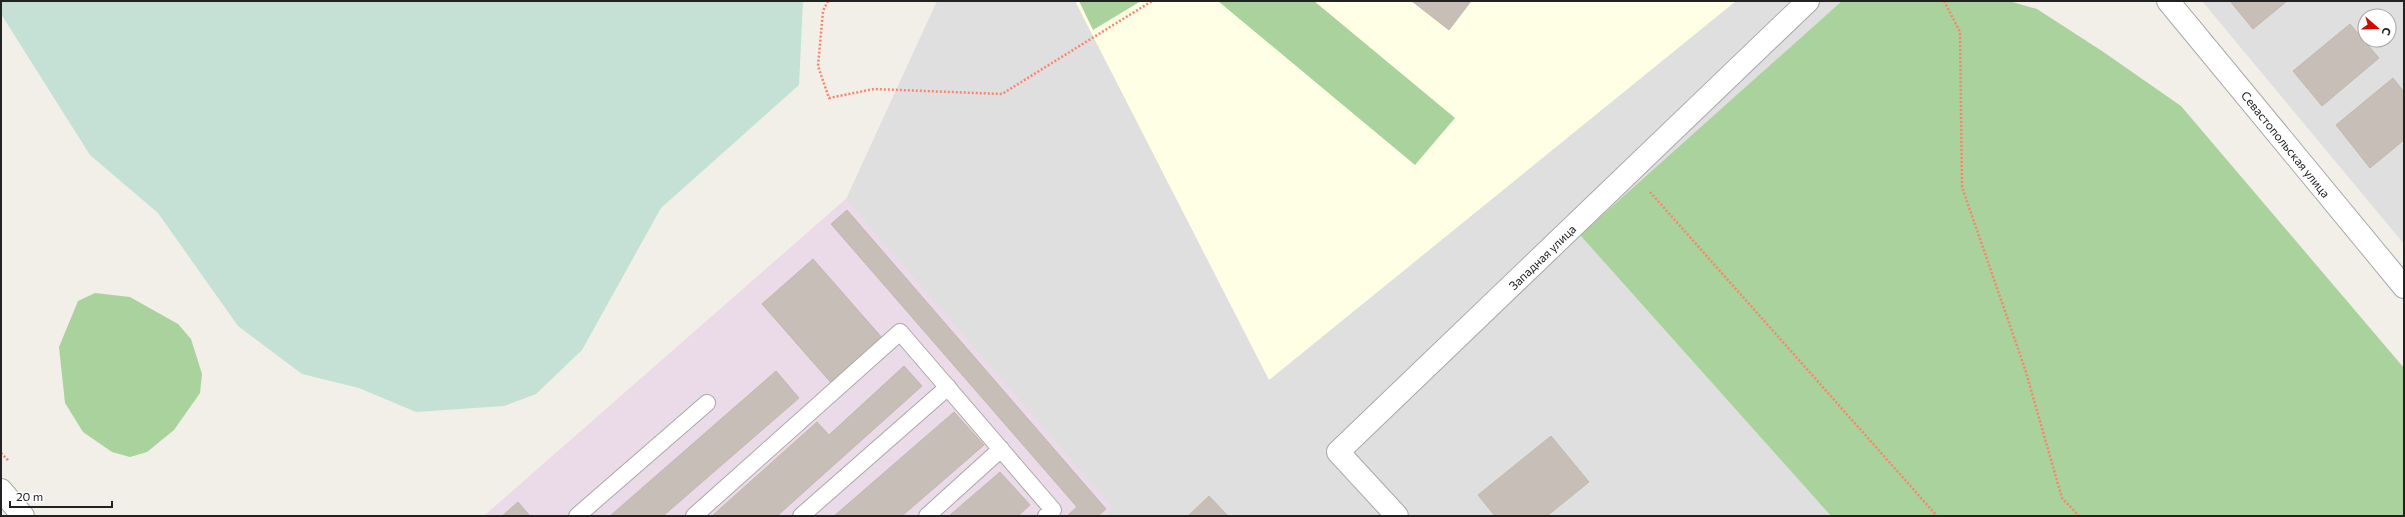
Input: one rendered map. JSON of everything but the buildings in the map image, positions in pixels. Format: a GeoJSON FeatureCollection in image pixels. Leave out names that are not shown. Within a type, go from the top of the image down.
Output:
{"type":"FeatureCollection","features":[{"type":"Feature","properties":{"kind":"street","name":"Западная улица"},"geometry":{"type":"LineString","coordinates":[[1397,516],[1338,452],[1808,1]]}},
{"type":"Feature","properties":{"kind":"street","name":"Севастопольская улица"},"geometry":{"type":"LineString","coordinates":[[2168,1],[2404,287]]}},
{"type":"Feature","properties":{"kind":"street"},"geometry":{"type":"LineString","coordinates":[[1,490],[22,516]]}},
{"type":"Feature","properties":{"kind":"lane"},"geometry":{"type":"LineString","coordinates":[[694,516],[900,332],[1054,510],[1046,516]]}},
{"type":"Feature","properties":{"kind":"lane"},"geometry":{"type":"LineString","coordinates":[[801,516],[948,387]]}},
{"type":"Feature","properties":{"kind":"lane"},"geometry":{"type":"LineString","coordinates":[[577,516],[706,403]]}},
{"type":"Feature","properties":{"kind":"lane"},"geometry":{"type":"LineString","coordinates":[[927,516],[1001,449]]}},
{"type":"Feature","properties":{"kind":"path"},"geometry":{"type":"LineString","coordinates":[[828,1],[822,12],[818,66],[829,98],[874,89],[1002,94],[1152,1]]}},
{"type":"Feature","properties":{"kind":"path"},"geometry":{"type":"LineString","coordinates":[[1944,1],[1960,32],[1962,187],[2025,369],[2062,498],[2079,516]]}},
{"type":"Feature","properties":{"kind":"path"},"geometry":{"type":"LineString","coordinates":[[1631,171],[1937,516]]}},
{"type":"Feature","properties":{"kind":"shaded area"},"geometry":{"type":"Polygon","coordinates":[[[1,1],[803,1],[799,85],[661,208],[582,350],[536,394],[504,406],[416,412],[359,388],[302,374],[238,326],[158,213],[90,155],[1,14],[1,1]]]}},
{"type":"Feature","properties":{"kind":"shaded area"},"geometry":{"type":"Polygon","coordinates":[[[937,1],[1843,1],[1580,235],[1831,516],[484,516],[846,199],[937,1]]]}},
{"type":"Feature","properties":{"kind":"shaded area"},"geometry":{"type":"Polygon","coordinates":[[[1075,1],[1736,1],[1269,380],[1075,1]]]}},
{"type":"Feature","properties":{"kind":"shaded area"},"geometry":{"type":"Polygon","coordinates":[[[2202,1],[2404,1],[2404,244],[2202,1]]]}},
{"type":"Feature","properties":{"kind":"shaded area"},"geometry":{"type":"Polygon","coordinates":[[[846,199],[1113,508],[1104,516],[484,516],[846,199]]]}},
{"type":"Feature","properties":{"kind":"green space"},"geometry":{"type":"Polygon","coordinates":[[[1079,1],[1141,1],[1093,30],[1079,1]]]}},
{"type":"Feature","properties":{"kind":"green space"},"geometry":{"type":"Polygon","coordinates":[[[1218,1],[1314,1],[1455,118],[1415,165],[1218,1]]]}},
{"type":"Feature","properties":{"kind":"green space"},"geometry":{"type":"Polygon","coordinates":[[[1842,1],[2009,1],[2037,9],[2102,51],[2181,106],[2404,368],[2404,516],[1831,516],[1580,235],[1842,1]]]}},
{"type":"Feature","properties":{"kind":"green space"},"geometry":{"type":"Polygon","coordinates":[[[95,293],[130,297],[178,324],[191,339],[202,374],[200,393],[174,430],[147,452],[130,457],[112,452],[83,432],[65,403],[59,347],[78,301],[95,293]]]}}]}
